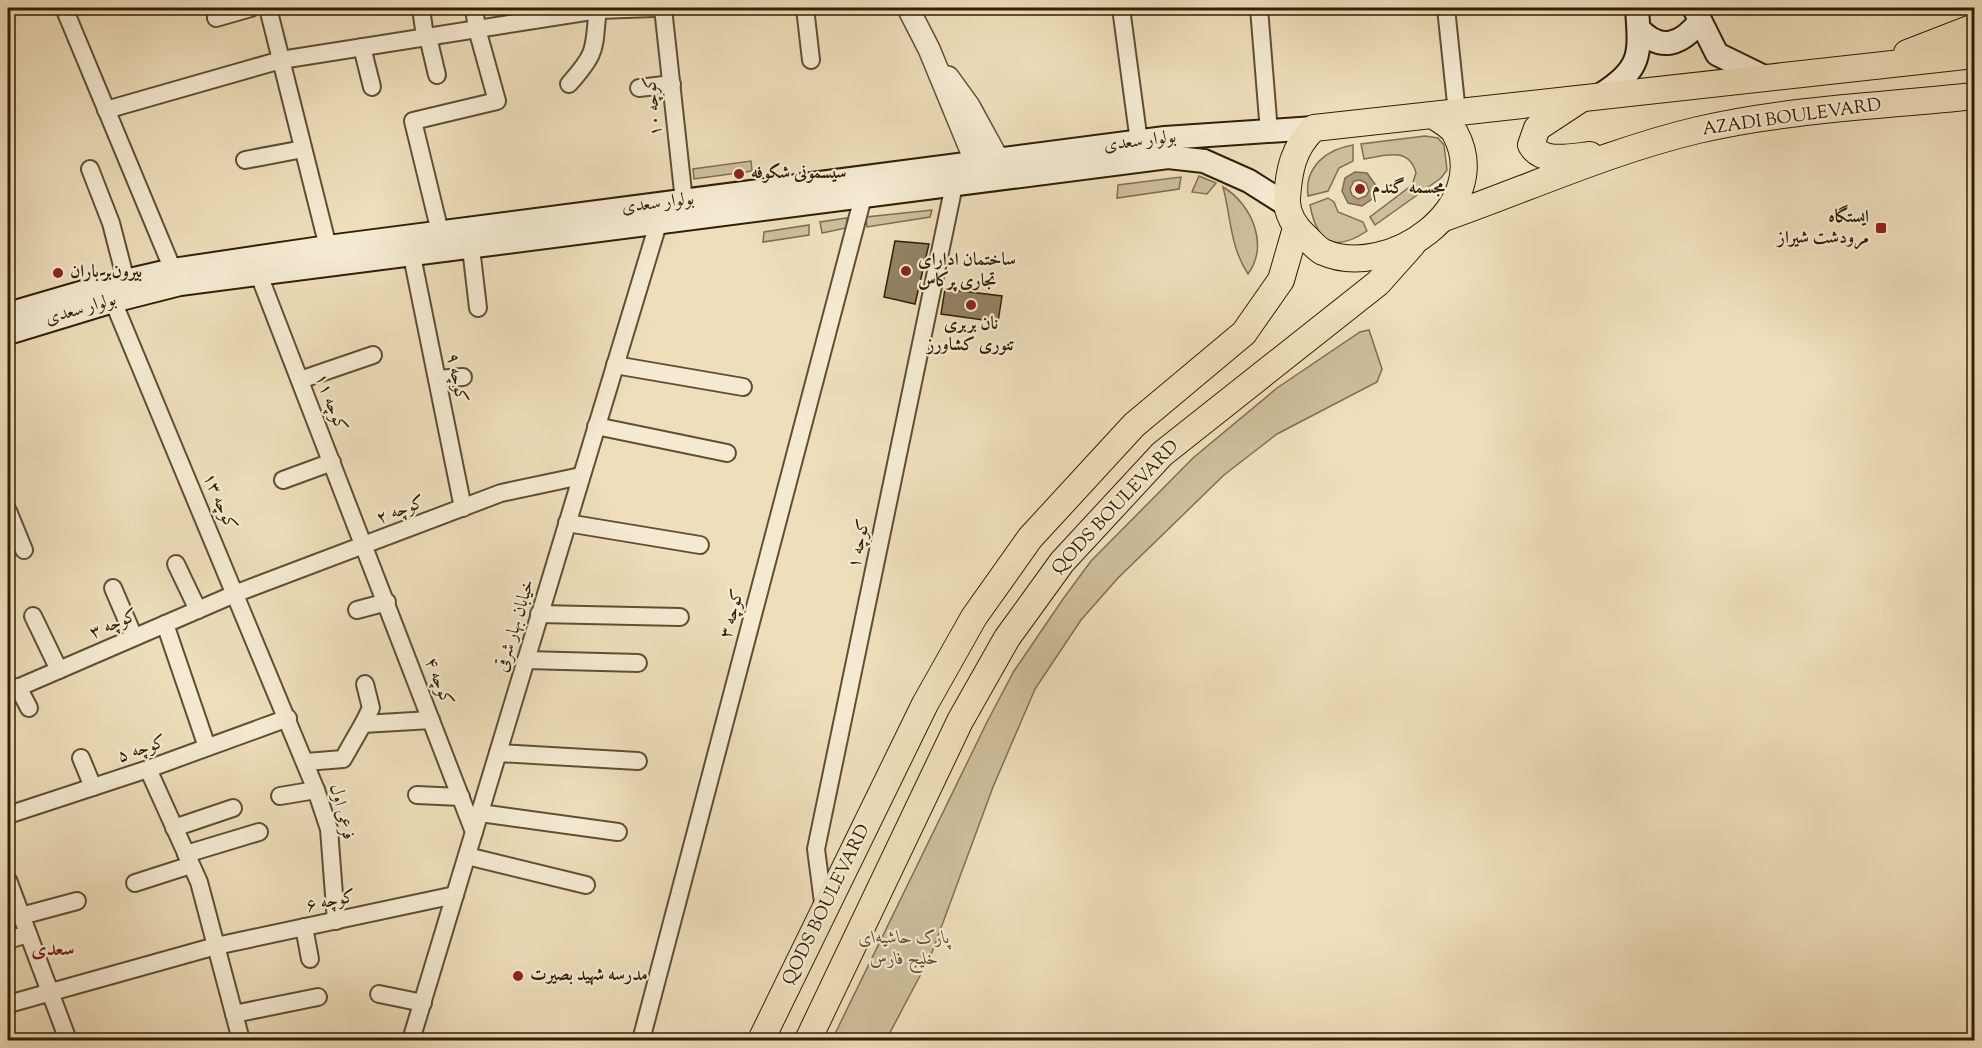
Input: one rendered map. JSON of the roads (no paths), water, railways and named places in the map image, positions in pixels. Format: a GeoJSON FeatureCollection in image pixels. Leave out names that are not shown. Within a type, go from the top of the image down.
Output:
{"type":"FeatureCollection","features":[{"type":"Feature","properties":{"kind":"main road"},"geometry":{"type":"LineString","coordinates":[[1638,18],[1649,39],[1660,44],[1688,36],[1697,14]]}},
{"type":"Feature","properties":{"kind":"main road"},"geometry":{"type":"LineString","coordinates":[[1697,14],[1717,54],[1764,77]]}},
{"type":"Feature","properties":{"kind":"main road"},"geometry":{"type":"LineString","coordinates":[[1614,153],[1562,158],[1544,156],[1535,151],[1531,145],[1537,128],[1625,80],[1640,50],[1638,18]]}},
{"type":"Feature","properties":{"kind":"main road"},"geometry":{"type":"LineString","coordinates":[[1875,65],[1974,27]]}},
{"type":"Feature","properties":{"kind":"main road"},"geometry":{"type":"LineString","coordinates":[[1445,114],[1454,131],[1464,174],[1456,199],[1444,218],[1416,241],[1386,253],[1348,259],[1322,252],[1291,217],[1289,170],[1301,140],[1314,128],[1594,95],[1974,55]]}},
{"type":"Feature","properties":{"kind":"main road","name":"AZADI BOULEVARD"},"geometry":{"type":"LineString","coordinates":[[1444,218],[1614,153],[1700,130],[1774,117],[1974,96]]}},
{"type":"Feature","properties":{"kind":"main road","name":"بولوار سعدی"},"geometry":{"type":"LineString","coordinates":[[8,314],[173,270],[328,247],[1139,142],[1314,128]]}},
{"type":"Feature","properties":{"kind":"main road","name":"بولوار سعدی"},"geometry":{"type":"LineString","coordinates":[[8,333],[113,301],[180,284],[412,256],[1168,157],[1204,161],[1249,180],[1291,217]]}},
{"type":"Feature","properties":{"kind":"main road","name":"QODS BOULEVARD"},"geometry":{"type":"LineString","coordinates":[[761,1041],[925,704],[974,617],[1030,538],[1134,425],[1244,333],[1281,280],[1291,217]]}},
{"type":"Feature","properties":{"kind":"main road","name":"QODS BOULEVARD"},"geometry":{"type":"LineString","coordinates":[[808,1041],[960,721],[1007,638],[1062,562],[1162,454],[1378,283],[1416,241]]}},
{"type":"Feature","properties":{"kind":"street"},"geometry":{"type":"LineString","coordinates":[[64,8],[173,270]]}},
{"type":"Feature","properties":{"kind":"street"},"geometry":{"type":"LineString","coordinates":[[216,18],[251,8]]}},
{"type":"Feature","properties":{"kind":"street"},"geometry":{"type":"LineString","coordinates":[[268,8],[328,247]]}},
{"type":"Feature","properties":{"kind":"street"},"geometry":{"type":"LineString","coordinates":[[421,8],[437,75]]}},
{"type":"Feature","properties":{"kind":"street"},"geometry":{"type":"LineString","coordinates":[[440,232],[413,121],[497,101],[477,29],[474,8]]}},
{"type":"Feature","properties":{"kind":"street"},"geometry":{"type":"LineString","coordinates":[[106,110],[281,60],[598,9],[656,8]]}},
{"type":"Feature","properties":{"kind":"street","name":"کوچه ۱۰"},"geometry":{"type":"LineString","coordinates":[[663,8],[684,201]]}},
{"type":"Feature","properties":{"kind":"street"},"geometry":{"type":"LineString","coordinates":[[805,8],[811,60]]}},
{"type":"Feature","properties":{"kind":"street"},"geometry":{"type":"LineString","coordinates":[[908,8],[929,49],[969,106],[987,161]]}},
{"type":"Feature","properties":{"kind":"street"},"geometry":{"type":"LineString","coordinates":[[1121,8],[1139,142]]}},
{"type":"Feature","properties":{"kind":"street"},"geometry":{"type":"LineString","coordinates":[[1259,8],[1269,132]]}},
{"type":"Feature","properties":{"kind":"street"},"geometry":{"type":"LineString","coordinates":[[1445,114],[1446,8]]}},
{"type":"Feature","properties":{"kind":"street"},"geometry":{"type":"LineString","coordinates":[[569,84],[587,64],[595,50],[598,9]]}},
{"type":"Feature","properties":{"kind":"street"},"geometry":{"type":"LineString","coordinates":[[362,47],[372,87]]}},
{"type":"Feature","properties":{"kind":"street"},"geometry":{"type":"LineString","coordinates":[[639,88],[672,84]]}},
{"type":"Feature","properties":{"kind":"street"},"geometry":{"type":"LineString","coordinates":[[245,160],[303,149]]}},
{"type":"Feature","properties":{"kind":"street"},"geometry":{"type":"LineString","coordinates":[[90,169],[111,223],[126,281]]}},
{"type":"Feature","properties":{"kind":"street","name":"کوچه ۱"},"geometry":{"type":"LineString","coordinates":[[824,910],[816,849],[954,185]]}},
{"type":"Feature","properties":{"kind":"street","name":"کوچه ۳"},"geometry":{"type":"LineString","coordinates":[[641,1041],[863,197]]}},
{"type":"Feature","properties":{"kind":"street","name":"خیابان بهار شرقی"},"geometry":{"type":"LineString","coordinates":[[411,1041],[658,224]]}},
{"type":"Feature","properties":{"kind":"street"},"geometry":{"type":"LineString","coordinates":[[471,248],[478,308]]}},
{"type":"Feature","properties":{"kind":"street","name":"کوچه ۹"},"geometry":{"type":"LineString","coordinates":[[412,256],[463,508]]}},
{"type":"Feature","properties":{"kind":"street","name":"کوچه ۱۱"},"geometry":{"type":"LineString","coordinates":[[259,275],[365,546]]}},
{"type":"Feature","properties":{"kind":"street","name":"کوچه ۱۳"},"geometry":{"type":"LineString","coordinates":[[113,301],[288,718]]}},
{"type":"Feature","properties":{"kind":"street"},"geometry":{"type":"LineString","coordinates":[[300,380],[373,355]]}},
{"type":"Feature","properties":{"kind":"street"},"geometry":{"type":"LineString","coordinates":[[615,365],[743,387]]}},
{"type":"Feature","properties":{"kind":"street"},"geometry":{"type":"LineString","coordinates":[[437,379],[463,377]]}},
{"type":"Feature","properties":{"kind":"street"},"geometry":{"type":"LineString","coordinates":[[596,426],[727,453]]}},
{"type":"Feature","properties":{"kind":"street"},"geometry":{"type":"LineString","coordinates":[[283,480],[332,462]]}},
{"type":"Feature","properties":{"kind":"street","name":"کوچه ۲"},"geometry":{"type":"LineString","coordinates":[[237,593],[501,493],[581,476]]}},
{"type":"Feature","properties":{"kind":"street"},"geometry":{"type":"LineString","coordinates":[[8,511],[24,550]]}},
{"type":"Feature","properties":{"kind":"street"},"geometry":{"type":"LineString","coordinates":[[567,523],[700,545]]}},
{"type":"Feature","properties":{"kind":"street","name":"کوچه ۴"},"geometry":{"type":"LineString","coordinates":[[365,546],[474,832]]}},
{"type":"Feature","properties":{"kind":"street"},"geometry":{"type":"LineString","coordinates":[[176,564],[198,610]]}},
{"type":"Feature","properties":{"kind":"street"},"geometry":{"type":"LineString","coordinates":[[113,588],[134,637]]}},
{"type":"Feature","properties":{"kind":"street","name":"کوچه ۳"},"geometry":{"type":"LineString","coordinates":[[13,689],[237,593]]}},
{"type":"Feature","properties":{"kind":"street"},"geometry":{"type":"LineString","coordinates":[[357,610],[387,602]]}},
{"type":"Feature","properties":{"kind":"street"},"geometry":{"type":"LineString","coordinates":[[539,614],[680,617]]}},
{"type":"Feature","properties":{"kind":"street"},"geometry":{"type":"LineString","coordinates":[[33,616],[59,670]]}},
{"type":"Feature","properties":{"kind":"street"},"geometry":{"type":"LineString","coordinates":[[165,624],[207,747]]}},
{"type":"Feature","properties":{"kind":"street"},"geometry":{"type":"LineString","coordinates":[[526,660],[638,663]]}},
{"type":"Feature","properties":{"kind":"street"},"geometry":{"type":"LineString","coordinates":[[306,762],[344,759],[370,708],[365,684]]}},
{"type":"Feature","properties":{"kind":"street"},"geometry":{"type":"LineString","coordinates":[[13,689],[29,708]]}},
{"type":"Feature","properties":{"kind":"street","name":"کوچه ۵"},"geometry":{"type":"LineString","coordinates":[[8,815],[148,769],[288,718]]}},
{"type":"Feature","properties":{"kind":"street","name":"فرعی اول"},"geometry":{"type":"LineString","coordinates":[[288,718],[329,829],[336,921]]}},
{"type":"Feature","properties":{"kind":"street"},"geometry":{"type":"LineString","coordinates":[[363,724],[431,720]]}},
{"type":"Feature","properties":{"kind":"street"},"geometry":{"type":"LineString","coordinates":[[498,753],[638,761]]}},
{"type":"Feature","properties":{"kind":"street"},"geometry":{"type":"LineString","coordinates":[[81,758],[93,787]]}},
{"type":"Feature","properties":{"kind":"street"},"geometry":{"type":"LineString","coordinates":[[148,769],[199,882],[241,1041]]}},
{"type":"Feature","properties":{"kind":"street"},"geometry":{"type":"LineString","coordinates":[[280,796],[316,790]]}},
{"type":"Feature","properties":{"kind":"street"},"geometry":{"type":"LineString","coordinates":[[417,795],[460,797]]}},
{"type":"Feature","properties":{"kind":"street"},"geometry":{"type":"LineString","coordinates":[[174,828],[233,808]]}},
{"type":"Feature","properties":{"kind":"street"},"geometry":{"type":"LineString","coordinates":[[480,813],[618,832]]}},
{"type":"Feature","properties":{"kind":"street"},"geometry":{"type":"LineString","coordinates":[[135,883],[188,859],[259,832]]}},
{"type":"Feature","properties":{"kind":"street"},"geometry":{"type":"LineString","coordinates":[[467,856],[586,885]]}},
{"type":"Feature","properties":{"kind":"street"},"geometry":{"type":"LineString","coordinates":[[8,880],[68,1041]]}},
{"type":"Feature","properties":{"kind":"street","name":"کوچه ۶"},"geometry":{"type":"LineString","coordinates":[[216,946],[455,896]]}},
{"type":"Feature","properties":{"kind":"street"},"geometry":{"type":"LineString","coordinates":[[21,916],[77,901]]}},
{"type":"Feature","properties":{"kind":"street"},"geometry":{"type":"LineString","coordinates":[[304,927],[310,959]]}},
{"type":"Feature","properties":{"kind":"street"},"geometry":{"type":"LineString","coordinates":[[8,940],[28,934]]}},
{"type":"Feature","properties":{"kind":"street"},"geometry":{"type":"LineString","coordinates":[[12,1003],[216,946]]}},
{"type":"Feature","properties":{"kind":"street"},"geometry":{"type":"LineString","coordinates":[[379,994],[423,1003]]}},
{"type":"Feature","properties":{"kind":"street"},"geometry":{"type":"LineString","coordinates":[[234,1014],[318,997]]}},
{"type":"Feature","properties":{"kind":"place","name":"سیسمونی شکوفه"},"geometry":{"type":"Point","coordinates":[739,174]}},
{"type":"Feature","properties":{"kind":"place","name":"مجسمه گندم"},"geometry":{"type":"Point","coordinates":[1360,189]}},
{"type":"Feature","properties":{"kind":"place","name":"ایستگاه مرودشت شیراز"},"geometry":{"type":"Point","coordinates":[1881,228]}},
{"type":"Feature","properties":{"kind":"place","name":"ساختمان ادارای تجاری پرکاس"},"geometry":{"type":"Point","coordinates":[906,271]}},
{"type":"Feature","properties":{"kind":"place","name":"بیرون‌بر باران"},"geometry":{"type":"Point","coordinates":[58,273]}},
{"type":"Feature","properties":{"kind":"place","name":"نان بربری تنوری کشاورز"},"geometry":{"type":"Point","coordinates":[971,305]}},
{"type":"Feature","properties":{"kind":"place","name":"مدرسه شهید بصیرت"},"geometry":{"type":"Point","coordinates":[518,976]}},
{"type":"Feature","properties":{"kind":"district","name":"سعدی"},"geometry":{"type":"Point","coordinates":[53,950]}},
{"type":"Feature","properties":{"kind":"park label","name":"پارک حاشیه‌ای خلیج فارس"},"geometry":{"type":"Point","coordinates":[904,949]}}]}
